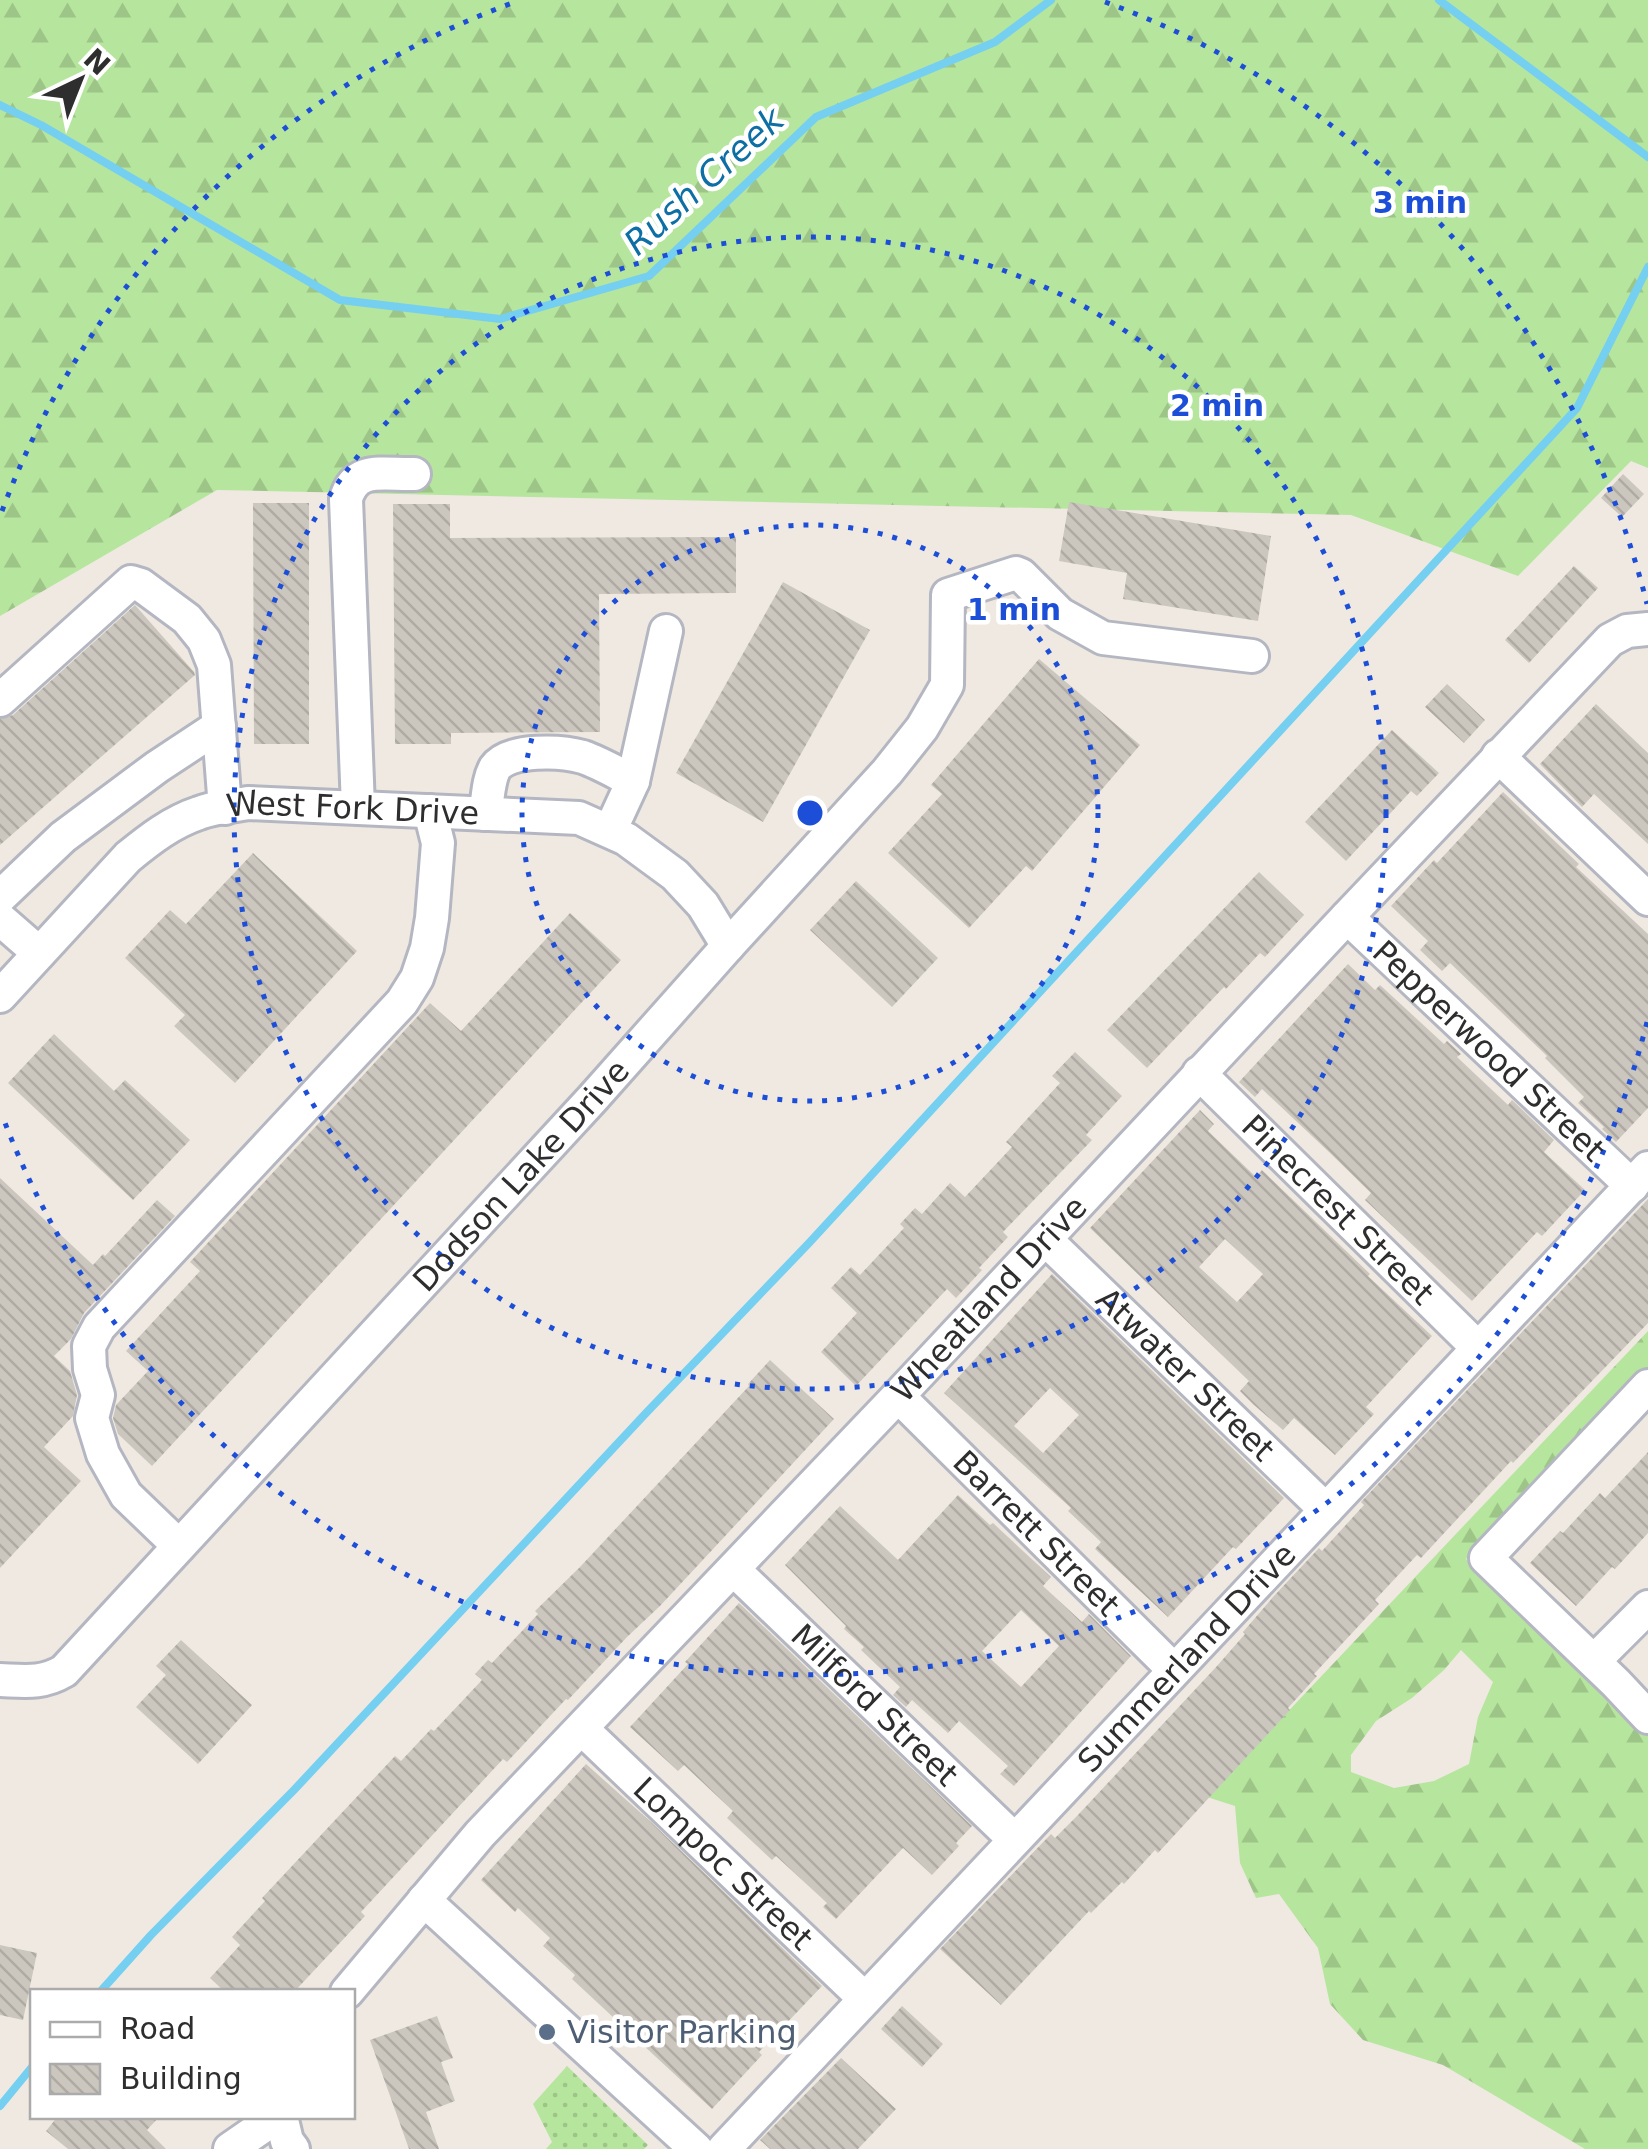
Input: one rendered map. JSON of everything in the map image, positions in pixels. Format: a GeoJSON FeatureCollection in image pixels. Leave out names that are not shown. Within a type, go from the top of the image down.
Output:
{"type":"FeatureCollection","features":[{"type":"Feature","properties":{"kind":"street"},"geometry":{"type":"LineString","coordinates":[[358,806],[346,499],[350,484],[362,475],[414,474]]}},
{"type":"Feature","properties":{"kind":"street","name":"Dodson Lake Drive"},"geometry":{"type":"LineString","coordinates":[[0,1680],[50,1680],[64,1671],[593,1098],[887,772],[922,728],[947,685],[948,596],[1016,573],[1060,614],[1103,638],[1252,656]]}},
{"type":"Feature","properties":{"kind":"street"},"geometry":{"type":"LineString","coordinates":[[0,700],[131,582],[141,585],[187,619],[204,640],[214,666],[225,808]]}},
{"type":"Feature","properties":{"kind":"street","name":"Wheatland Drive"},"geometry":{"type":"LineString","coordinates":[[350,1989],[480,1834],[734,1570],[1498,756],[1610,640],[1627,630],[1648,629]]}},
{"type":"Feature","properties":{"kind":"street"},"geometry":{"type":"LineString","coordinates":[[610,832],[632,781],[666,631]]}},
{"type":"Feature","properties":{"kind":"street"},"geometry":{"type":"LineString","coordinates":[[0,897],[63,838],[219,726]]}},
{"type":"Feature","properties":{"kind":"street"},"geometry":{"type":"LineString","coordinates":[[485,814],[492,773],[508,757],[534,752],[582,757],[632,781]]}},
{"type":"Feature","properties":{"kind":"street"},"geometry":{"type":"LineString","coordinates":[[1498,756],[1648,899]]}},
{"type":"Feature","properties":{"kind":"street"},"geometry":{"type":"LineString","coordinates":[[118,796],[142,846]]}},
{"type":"Feature","properties":{"kind":"street","name":"West Fork Drive"},"geometry":{"type":"LineString","coordinates":[[0,996],[142,846],[162,831],[201,812],[248,803],[580,818],[626,839],[675,875],[703,904],[728,946]]}},
{"type":"Feature","properties":{"kind":"street"},"geometry":{"type":"LineString","coordinates":[[180,1546],[126,1495],[103,1454],[92,1418],[98,1395],[90,1369],[89,1346],[99,1327],[402,1002],[417,978],[432,918],[438,843],[430,811]]}},
{"type":"Feature","properties":{"kind":"street","name":"Pepperwood Street"},"geometry":{"type":"LineString","coordinates":[[1346,916],[1640,1177]]}},
{"type":"Feature","properties":{"kind":"street"},"geometry":{"type":"LineString","coordinates":[[0,919],[40,953]]}},
{"type":"Feature","properties":{"kind":"street","name":"Pinecrest Street"},"geometry":{"type":"LineString","coordinates":[[1199,1074],[1478,1348]]}},
{"type":"Feature","properties":{"kind":"street","name":"Summerland Drive"},"geometry":{"type":"LineString","coordinates":[[724,2149],[1640,1177]]}},
{"type":"Feature","properties":{"kind":"street","name":"Atwater Street"},"geometry":{"type":"LineString","coordinates":[[1045,1238],[1326,1510]]}},
{"type":"Feature","properties":{"kind":"street"},"geometry":{"type":"LineString","coordinates":[[1648,1386],[1486,1558],[1648,1717]]}},
{"type":"Feature","properties":{"kind":"street","name":"Barrett Street"},"geometry":{"type":"LineString","coordinates":[[898,1396],[1174,1670]]}},
{"type":"Feature","properties":{"kind":"street","name":"Milford Street"},"geometry":{"type":"LineString","coordinates":[[734,1570],[1014,1839]]}},
{"type":"Feature","properties":{"kind":"street"},"geometry":{"type":"LineString","coordinates":[[1594,1662],[1648,1607]]}},
{"type":"Feature","properties":{"kind":"street","name":"Lompoc Street"},"geometry":{"type":"LineString","coordinates":[[582,1728],[866,1999]]}},
{"type":"Feature","properties":{"kind":"street"},"geometry":{"type":"LineString","coordinates":[[424,1900],[696,2149]]}},
{"type":"Feature","properties":{"kind":"street"},"geometry":{"type":"LineString","coordinates":[[230,2149],[270,2119]]}},
{"type":"Feature","properties":{"kind":"street"},"geometry":{"type":"LineString","coordinates":[[282,2119],[293,2149]]}},
{"type":"Feature","properties":{"kind":"green space"},"geometry":{"type":"Polygon","coordinates":[[[0,0],[1648,0],[1648,468],[1631,461],[1518,576],[1351,515],[217,490],[0,616],[0,0]]]}},
{"type":"Feature","properties":{"kind":"green space"},"geometry":{"type":"Polygon","coordinates":[[[1648,1331],[1648,1371],[1466,1559],[1648,1729],[1648,2149],[1585,2149],[1443,2065],[1363,2040],[1330,2004],[1318,1948],[1279,1894],[1256,1898],[1240,1863],[1235,1806],[1207,1797],[1648,1331]],[[1461,1650],[1412,1698],[1376,1721],[1351,1755],[1351,1772],[1394,1788],[1434,1781],[1469,1764],[1478,1717],[1493,1682],[1461,1650]]]}},
{"type":"Feature","properties":{"kind":"green space"},"geometry":{"type":"Polygon","coordinates":[[[567,2066],[648,2145],[644,2149],[546,2149],[552,2142],[533,2104],[567,2066]]]}},
{"type":"Feature","properties":{"kind":"building"},"geometry":{"type":"Polygon","coordinates":[[[1623,474],[1644,494],[1622,517],[1601,498],[1623,474]]]}},
{"type":"Feature","properties":{"kind":"building"},"geometry":{"type":"Polygon","coordinates":[[[1069,502],[1271,536],[1258,621],[1123,599],[1127,573],[1059,561],[1069,502]]]}},
{"type":"Feature","properties":{"kind":"building"},"geometry":{"type":"Polygon","coordinates":[[[253,503],[309,503],[309,744],[254,744],[253,503]]]}},
{"type":"Feature","properties":{"kind":"building"},"geometry":{"type":"Polygon","coordinates":[[[393,504],[450,504],[450,538],[736,537],[736,593],[599,594],[600,732],[451,733],[451,744],[395,744],[393,504]]]}},
{"type":"Feature","properties":{"kind":"building"},"geometry":{"type":"Polygon","coordinates":[[[1574,566],[1598,588],[1529,663],[1505,640],[1574,566]]]}},
{"type":"Feature","properties":{"kind":"building"},"geometry":{"type":"Polygon","coordinates":[[[783,582],[870,630],[763,822],[676,773],[783,582]]]}},
{"type":"Feature","properties":{"kind":"building"},"geometry":{"type":"Polygon","coordinates":[[[135,605],[195,675],[0,845],[0,719],[13,715],[135,605]]]}},
{"type":"Feature","properties":{"kind":"building"},"geometry":{"type":"Polygon","coordinates":[[[1039,659],[1140,745],[1032,871],[1026,866],[969,928],[888,853],[942,794],[931,785],[1039,659]]]}},
{"type":"Feature","properties":{"kind":"building"},"geometry":{"type":"Polygon","coordinates":[[[1447,684],[1485,720],[1464,743],[1425,707],[1447,684]]]}},
{"type":"Feature","properties":{"kind":"building"},"geometry":{"type":"Polygon","coordinates":[[[1596,704],[1648,753],[1648,844],[1594,794],[1582,807],[1540,764],[1596,704]]]}},
{"type":"Feature","properties":{"kind":"building"},"geometry":{"type":"Polygon","coordinates":[[[1392,730],[1439,773],[1417,796],[1411,791],[1346,861],[1305,822],[1392,730]]]}},
{"type":"Feature","properties":{"kind":"building"},"geometry":{"type":"Polygon","coordinates":[[[1503,792],[1648,934],[1648,1108],[1616,1142],[1578,1103],[1584,1097],[1547,1056],[1450,963],[1442,971],[1420,950],[1428,941],[1391,906],[1503,792]]]}},
{"type":"Feature","properties":{"kind":"building"},"geometry":{"type":"Polygon","coordinates":[[[253,853],[357,951],[235,1083],[174,1026],[185,1015],[125,958],[170,910],[186,924],[253,853]]]}},
{"type":"Feature","properties":{"kind":"building"},"geometry":{"type":"Polygon","coordinates":[[[1259,872],[1304,915],[1265,957],[1260,953],[1224,987],[1147,1068],[1107,1030],[1259,872]]]}},
{"type":"Feature","properties":{"kind":"building"},"geometry":{"type":"Polygon","coordinates":[[[856,881],[938,958],[892,1007],[810,930],[856,881]]]}},
{"type":"Feature","properties":{"kind":"building"},"geometry":{"type":"Polygon","coordinates":[[[570,913],[621,960],[152,1466],[118,1434],[113,1418],[116,1405],[148,1371],[126,1351],[200,1271],[190,1262],[430,1003],[461,1031],[570,913]]]}},
{"type":"Feature","properties":{"kind":"building"},"geometry":{"type":"Polygon","coordinates":[[[1348,964],[1375,990],[1380,985],[1444,1044],[1447,1041],[1461,1054],[1457,1057],[1508,1105],[1512,1100],[1554,1140],[1544,1152],[1585,1190],[1542,1236],[1537,1232],[1472,1301],[1365,1200],[1371,1193],[1262,1089],[1255,1097],[1239,1082],[1348,964]]]}},
{"type":"Feature","properties":{"kind":"building"},"geometry":{"type":"Polygon","coordinates":[[[54,1034],[114,1091],[125,1080],[190,1140],[133,1200],[8,1083],[54,1034]]]}},
{"type":"Feature","properties":{"kind":"building"},"geometry":{"type":"Polygon","coordinates":[[[1075,1052],[1122,1096],[1086,1135],[1092,1140],[1003,1232],[1008,1237],[979,1268],[982,1270],[956,1298],[947,1289],[856,1386],[821,1352],[857,1313],[831,1288],[851,1267],[860,1275],[904,1228],[900,1224],[915,1208],[922,1214],[950,1183],[965,1197],[1012,1147],[1006,1142],[1060,1083],[1052,1076],[1075,1052]]]}},
{"type":"Feature","properties":{"kind":"building"},"geometry":{"type":"Polygon","coordinates":[[[1200,1110],[1214,1124],[1208,1131],[1256,1177],[1262,1170],[1432,1336],[1366,1407],[1374,1414],[1335,1455],[1294,1418],[1283,1430],[1254,1405],[1240,1391],[1249,1381],[1090,1228],[1200,1110]],[[1225,1239],[1199,1267],[1237,1302],[1263,1274],[1225,1239]]]}},
{"type":"Feature","properties":{"kind":"building"},"geometry":{"type":"Polygon","coordinates":[[[0,1178],[93,1265],[157,1200],[175,1216],[84,1313],[71,1339],[54,1356],[70,1371],[77,1395],[73,1416],[44,1447],[81,1481],[0,1568],[0,1178]]]}},
{"type":"Feature","properties":{"kind":"building"},"geometry":{"type":"Polygon","coordinates":[[[1648,1199],[1648,1323],[1421,1558],[1417,1555],[1375,1600],[1379,1604],[1314,1674],[1317,1676],[1290,1710],[1158,1853],[1155,1850],[1124,1884],[1089,1911],[1001,2005],[940,1949],[1051,1834],[1055,1838],[1077,1816],[1217,1666],[1273,1597],[1319,1548],[1322,1551],[1364,1505],[1361,1502],[1648,1199]]]}},
{"type":"Feature","properties":{"kind":"building"},"geometry":{"type":"Polygon","coordinates":[[[1052,1274],[1284,1498],[1168,1617],[1095,1549],[1101,1542],[1068,1511],[1071,1508],[944,1393],[1052,1274]],[[1050,1388],[1014,1426],[1043,1453],[1079,1415],[1050,1388]]]}},
{"type":"Feature","properties":{"kind":"building"},"geometry":{"type":"Polygon","coordinates":[[[770,1360],[834,1419],[660,1606],[507,1762],[503,1759],[361,1912],[365,1916],[297,1989],[222,1989],[210,1978],[240,1945],[232,1937],[265,1901],[262,1898],[395,1756],[401,1761],[431,1729],[434,1731],[482,1680],[475,1674],[488,1660],[492,1663],[538,1614],[535,1611],[770,1360]]]}},
{"type":"Feature","properties":{"kind":"building"},"geometry":{"type":"Polygon","coordinates":[[[1648,1452],[1648,1533],[1576,1606],[1530,1563],[1600,1493],[1605,1498],[1648,1452]]]}},
{"type":"Feature","properties":{"kind":"building"},"geometry":{"type":"Polygon","coordinates":[[[958,1495],[1051,1577],[1043,1586],[1082,1622],[1089,1614],[1131,1656],[1014,1786],[1000,1774],[1008,1766],[959,1721],[948,1733],[912,1700],[906,1707],[893,1695],[900,1687],[861,1650],[864,1647],[844,1629],[846,1626],[785,1565],[840,1506],[898,1560],[958,1495]],[[1021,1610],[982,1651],[1021,1687],[1059,1646],[1021,1610]]]}},
{"type":"Feature","properties":{"kind":"building"},"geometry":{"type":"Polygon","coordinates":[[[739,1603],[972,1826],[932,1875],[903,1848],[836,1919],[823,1907],[827,1903],[727,1818],[733,1811],[684,1765],[678,1771],[630,1727],[739,1603]]]}},
{"type":"Feature","properties":{"kind":"building"},"geometry":{"type":"Polygon","coordinates":[[[181,1640],[252,1705],[198,1764],[136,1707],[166,1675],[156,1666],[181,1640]]]}},
{"type":"Feature","properties":{"kind":"building"},"geometry":{"type":"Polygon","coordinates":[[[586,1764],[822,1986],[712,2109],[572,1979],[575,1975],[543,1946],[550,1938],[481,1880],[586,1764]]]}},
{"type":"Feature","properties":{"kind":"building"},"geometry":{"type":"Polygon","coordinates":[[[0,1945],[37,1953],[23,2020],[0,2015],[0,1945]]]}},
{"type":"Feature","properties":{"kind":"building"},"geometry":{"type":"Polygon","coordinates":[[[902,2006],[943,2044],[922,2067],[881,2029],[902,2006]]]}},
{"type":"Feature","properties":{"kind":"building"},"geometry":{"type":"Polygon","coordinates":[[[437,2016],[453,2058],[441,2062],[455,2101],[426,2112],[439,2149],[409,2149],[370,2040],[437,2016]]]}},
{"type":"Feature","properties":{"kind":"building"},"geometry":{"type":"Polygon","coordinates":[[[841,2058],[896,2109],[858,2149],[770,2149],[760,2140],[841,2058]]]}},
{"type":"Feature","properties":{"kind":"building"},"geometry":{"type":"Polygon","coordinates":[[[56,2119],[157,2119],[147,2130],[166,2149],[68,2149],[46,2131],[56,2119]]]}},
{"type":"Feature","properties":{"kind":"waterway","name":"Rush Creek"},"geometry":{"type":"LineString","coordinates":[[0,105],[41,125],[340,300],[500,319],[649,276],[816,117],[995,42],[1051,0]]}},
{"type":"Feature","properties":{"kind":"waterway","name":"Rush Creek"},"geometry":{"type":"LineString","coordinates":[[1439,0],[1648,157]]}},
{"type":"Feature","properties":{"kind":"waterway"},"geometry":{"type":"LineString","coordinates":[[103,1989],[809,1243],[1577,408],[1648,267]]}},
{"type":"Feature","properties":{"kind":"waterway"},"geometry":{"type":"LineString","coordinates":[[0,2106],[30,2069]]}},
{"type":"Feature","properties":{"kind":"place","name":"Visitor Parking"},"geometry":{"type":"Point","coordinates":[547,2032]}}]}
